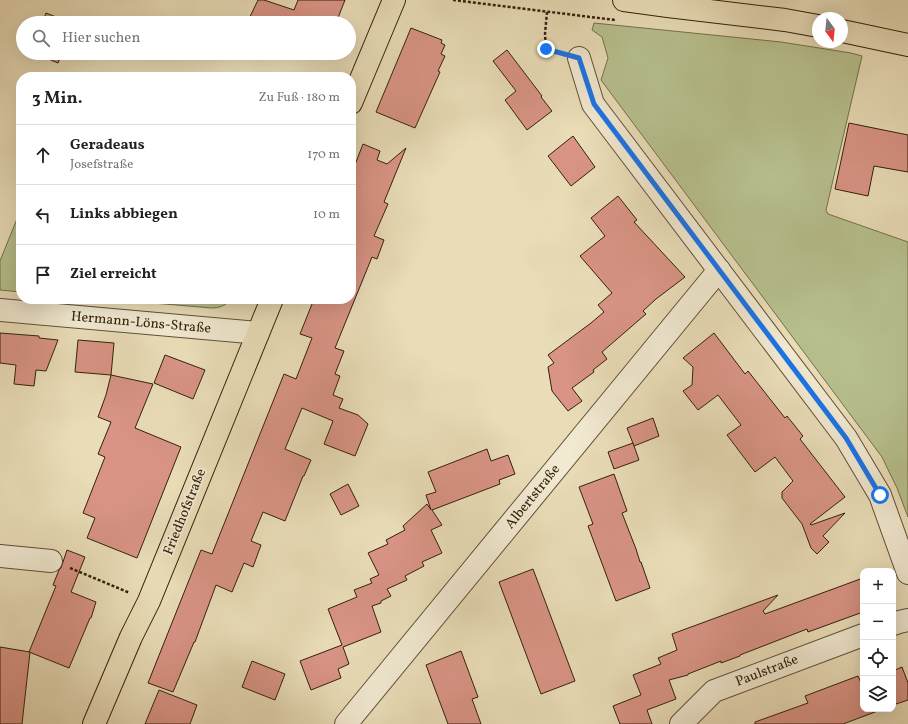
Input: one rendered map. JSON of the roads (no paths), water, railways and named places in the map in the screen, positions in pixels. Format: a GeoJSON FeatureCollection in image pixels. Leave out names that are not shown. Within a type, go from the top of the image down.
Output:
{"type":"FeatureCollection","features":[{"type":"Feature","properties":{"kind":"main road"},"geometry":{"type":"LineString","coordinates":[[356,91],[394,0]]}},
{"type":"Feature","properties":{"kind":"main road"},"geometry":{"type":"LineString","coordinates":[[624,0],[785,20],[812,25]]}},
{"type":"Feature","properties":{"kind":"main road"},"geometry":{"type":"LineString","coordinates":[[848,32],[908,45]]}},
{"type":"Feature","properties":{"kind":"main road","name":"Friedhofstraße"},"geometry":{"type":"LineString","coordinates":[[94,724],[131,637],[149,601],[270,304]]}},
{"type":"Feature","properties":{"kind":"street"},"geometry":{"type":"LineString","coordinates":[[579,58],[594,104],[846,438],[880,495],[908,573]]}},
{"type":"Feature","properties":{"kind":"street","name":"Albertstraße"},"geometry":{"type":"LineString","coordinates":[[346,724],[719,270]]}},
{"type":"Feature","properties":{"kind":"street","name":"Hermann-Löns-Straße"},"geometry":{"type":"LineString","coordinates":[[0,310],[258,333]]}},
{"type":"Feature","properties":{"kind":"street"},"geometry":{"type":"LineString","coordinates":[[0,556],[52,561]]}},
{"type":"Feature","properties":{"kind":"street"},"geometry":{"type":"LineString","coordinates":[[896,623],[908,620]]}},
{"type":"Feature","properties":{"kind":"street","name":"Paulstraße"},"geometry":{"type":"LineString","coordinates":[[682,724],[714,691],[860,636]]}}]}
